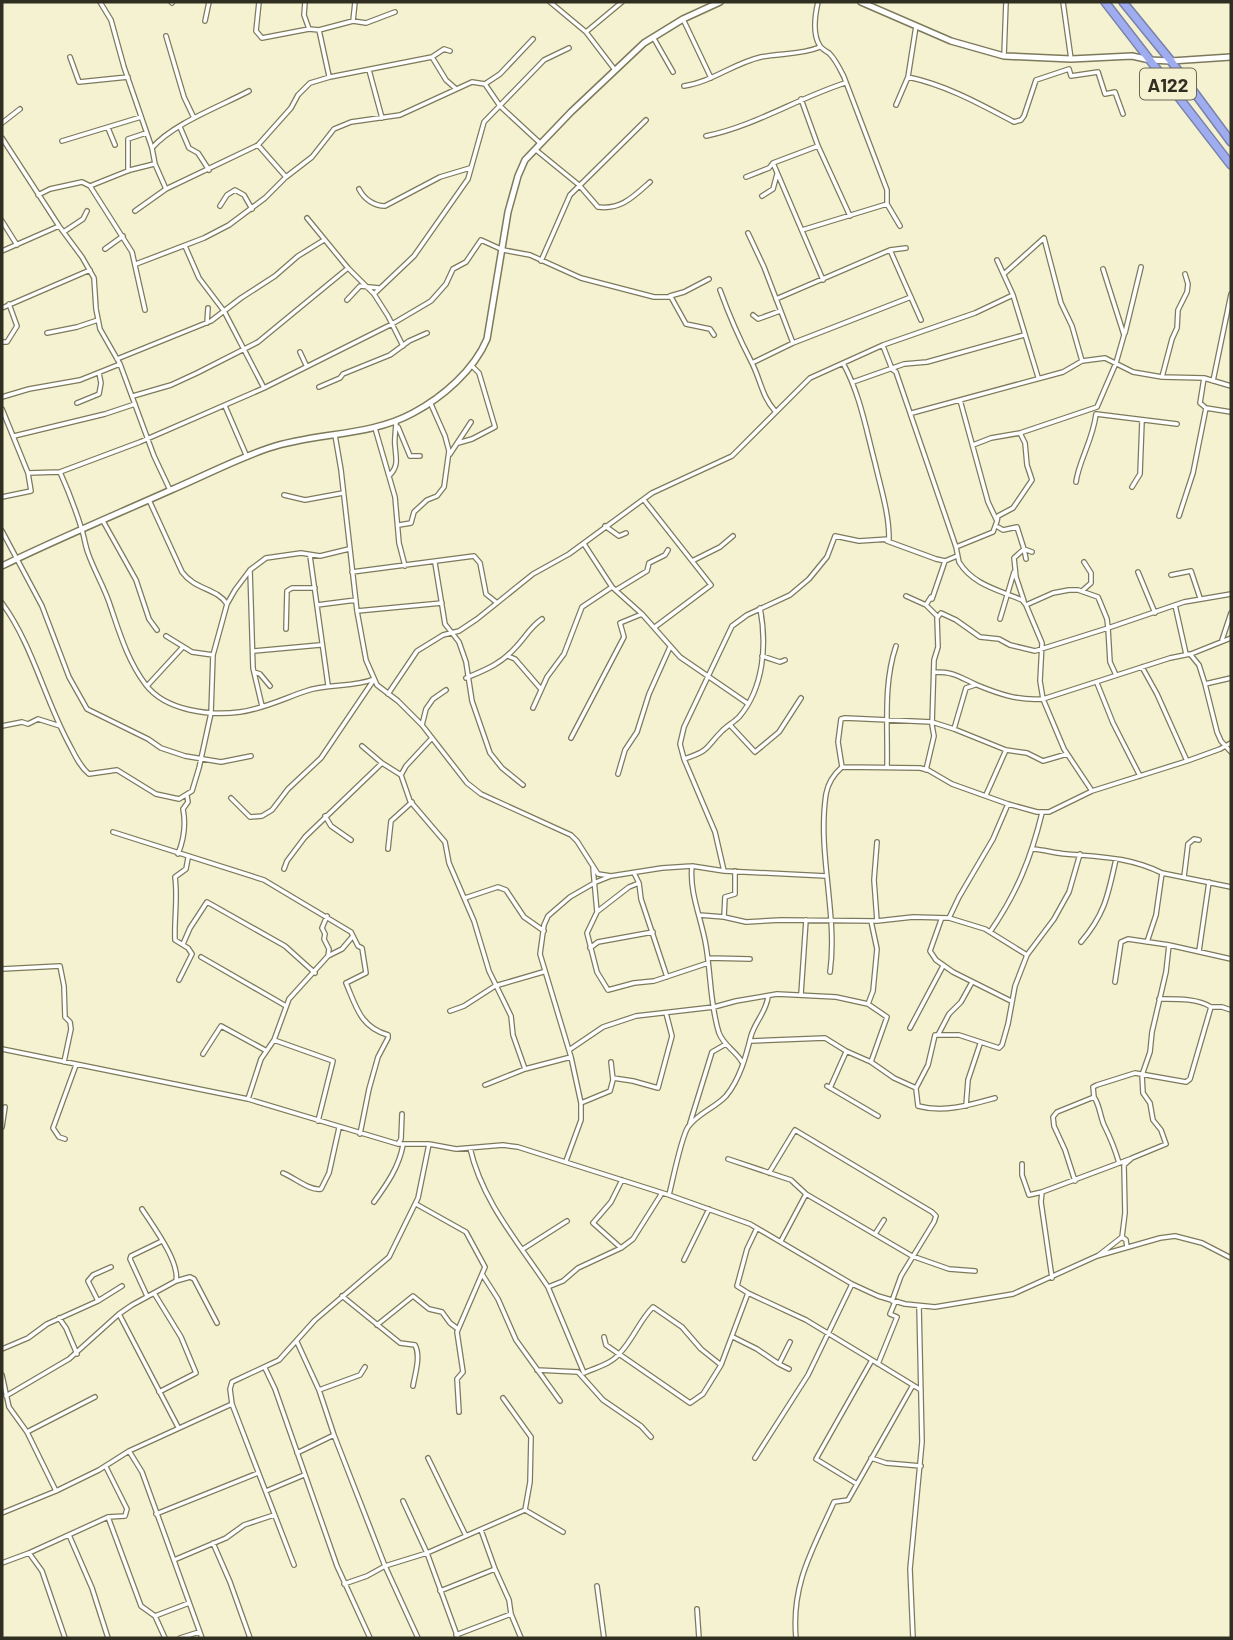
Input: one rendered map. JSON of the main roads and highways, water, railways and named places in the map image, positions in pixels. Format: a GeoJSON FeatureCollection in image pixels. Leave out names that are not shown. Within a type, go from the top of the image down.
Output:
{"type":"FeatureCollection","features":[{"type":"Feature","properties":{"kind":"highway","name":"A122"},"geometry":{"type":"LineString","coordinates":[[1105,2],[1231,165]]}},
{"type":"Feature","properties":{"kind":"highway","name":"A122"},"geometry":{"type":"LineString","coordinates":[[1123,2],[1231,142]]}}]}
